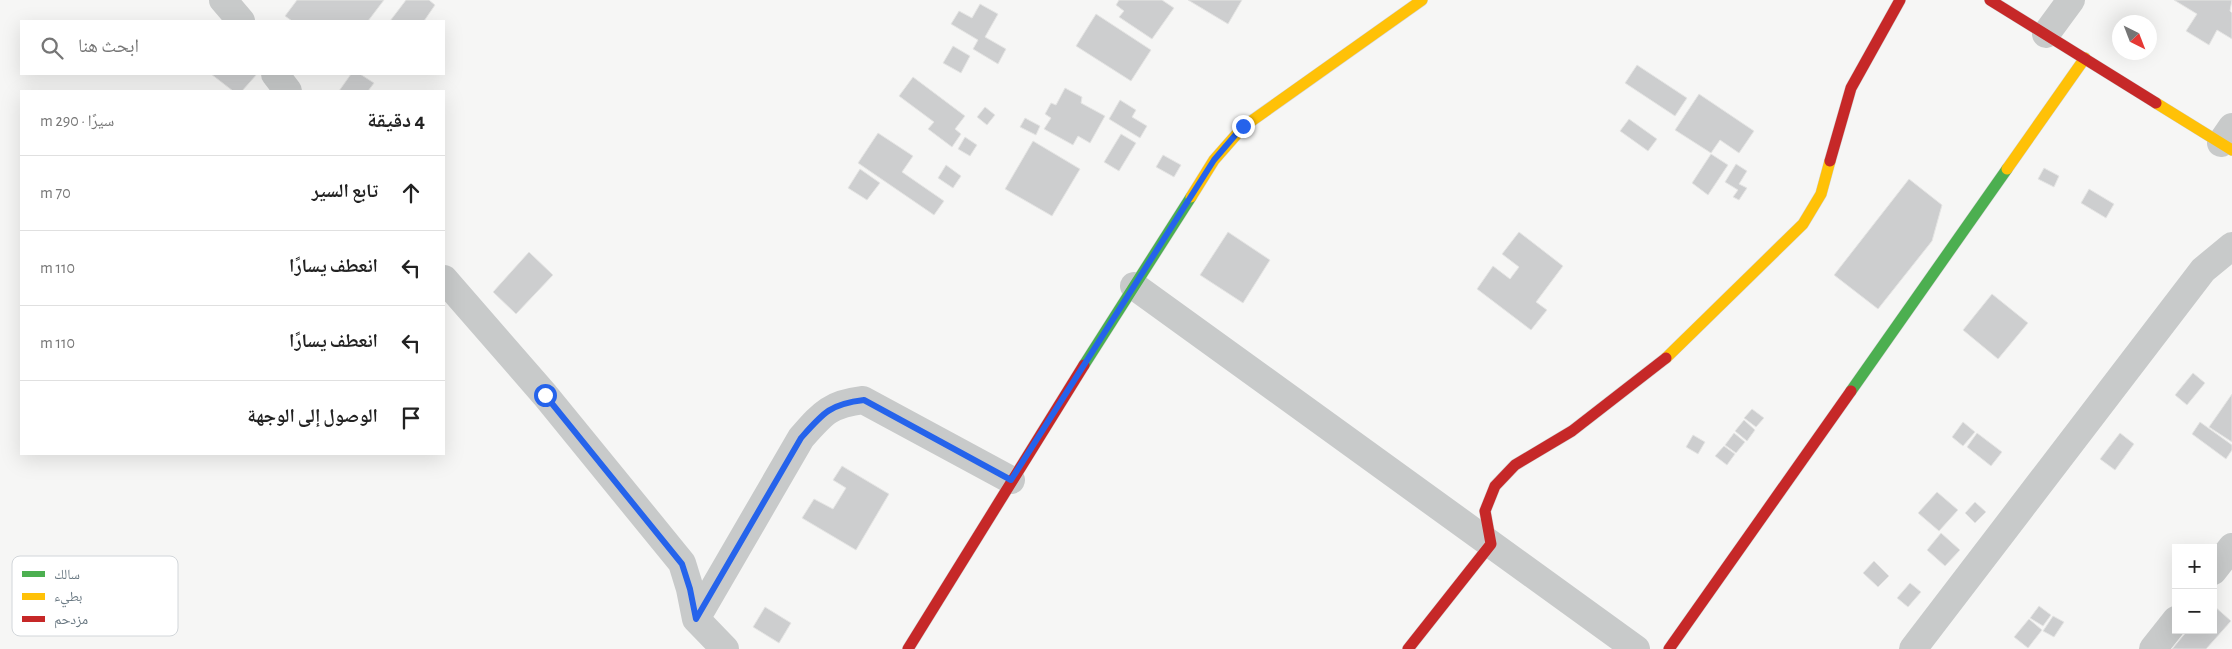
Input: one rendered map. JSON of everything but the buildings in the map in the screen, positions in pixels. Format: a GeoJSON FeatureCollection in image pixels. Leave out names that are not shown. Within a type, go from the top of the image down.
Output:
{"type":"FeatureCollection","features":[{"type":"Feature","properties":{"kind":"main road"},"geometry":{"type":"LineString","coordinates":[[908,649],[1011,480],[1214,160],[1243,126],[1422,0]]}},
{"type":"Feature","properties":{"kind":"main road"},"geometry":{"type":"LineString","coordinates":[[1408,649],[1491,544],[1485,511],[1495,486],[1515,465],[1572,431],[1658,365],[1802,224],[1821,194],[1840,120],[1851,88],[1900,0]]}},
{"type":"Feature","properties":{"kind":"main road"},"geometry":{"type":"LineString","coordinates":[[1990,0],[2228,140]]}},
{"type":"Feature","properties":{"kind":"main road"},"geometry":{"type":"LineString","coordinates":[[1669,649],[2086,58]]}},
{"type":"Feature","properties":{"kind":"street"},"geometry":{"type":"LineString","coordinates":[[223,0],[240,20]]}},
{"type":"Feature","properties":{"kind":"street"},"geometry":{"type":"LineString","coordinates":[[2046,34],[2071,0]]}},
{"type":"Feature","properties":{"kind":"street"},"geometry":{"type":"LineString","coordinates":[[276,75],[287,90]]}},
{"type":"Feature","properties":{"kind":"street"},"geometry":{"type":"LineString","coordinates":[[1913,649],[2203,270],[2232,246]]}},
{"type":"Feature","properties":{"kind":"street"},"geometry":{"type":"LineString","coordinates":[[445,281],[545,395],[682,564],[690,589],[696,619],[725,649]]}},
{"type":"Feature","properties":{"kind":"street"},"geometry":{"type":"LineString","coordinates":[[1134,286],[1636,649]]}},
{"type":"Feature","properties":{"kind":"street"},"geometry":{"type":"LineString","coordinates":[[696,619],[801,438],[820,417],[841,403],[864,400],[1011,480]]}},
{"type":"Feature","properties":{"kind":"street"},"geometry":{"type":"LineString","coordinates":[[2217,566],[2232,547]]}},
{"type":"Feature","properties":{"kind":"street"},"geometry":{"type":"LineString","coordinates":[[2153,649],[2172,625]]}},
{"type":"Feature","properties":{"kind":"traffic: fast"},"geometry":{"type":"LineString","coordinates":[[1851,391],[2007,169]]}},
{"type":"Feature","properties":{"kind":"traffic: fast"},"geometry":{"type":"LineString","coordinates":[[1084,365],[1191,197]]}},
{"type":"Feature","properties":{"kind":"traffic: slow"},"geometry":{"type":"LineString","coordinates":[[1191,197],[1214,160],[1243,127],[1422,0]]}},
{"type":"Feature","properties":{"kind":"traffic: slow"},"geometry":{"type":"LineString","coordinates":[[2007,169],[2085,58]]}},
{"type":"Feature","properties":{"kind":"traffic: slow"},"geometry":{"type":"LineString","coordinates":[[2156,103],[2232,150]]}},
{"type":"Feature","properties":{"kind":"traffic: slow"},"geometry":{"type":"LineString","coordinates":[[1666,358],[1803,224],[1821,194],[1830,161]]}},
{"type":"Feature","properties":{"kind":"traffic: jam"},"geometry":{"type":"LineString","coordinates":[[1830,161],[1851,88],[1900,0]]}},
{"type":"Feature","properties":{"kind":"traffic: jam"},"geometry":{"type":"LineString","coordinates":[[1990,0],[2156,103]]}},
{"type":"Feature","properties":{"kind":"traffic: jam"},"geometry":{"type":"LineString","coordinates":[[1408,649],[1491,544],[1485,511],[1495,486],[1515,465],[1572,431],[1666,358]]}},
{"type":"Feature","properties":{"kind":"traffic: jam"},"geometry":{"type":"LineString","coordinates":[[908,649],[1084,365]]}},
{"type":"Feature","properties":{"kind":"traffic: jam"},"geometry":{"type":"LineString","coordinates":[[1669,649],[1851,391]]}},
{"type":"Feature","properties":{"kind":"route"},"geometry":{"type":"LineString","coordinates":[[545,395],[682,564],[690,589],[696,619],[801,438],[820,417],[841,403],[864,400],[1011,480],[1214,160],[1243,126]]}}]}
